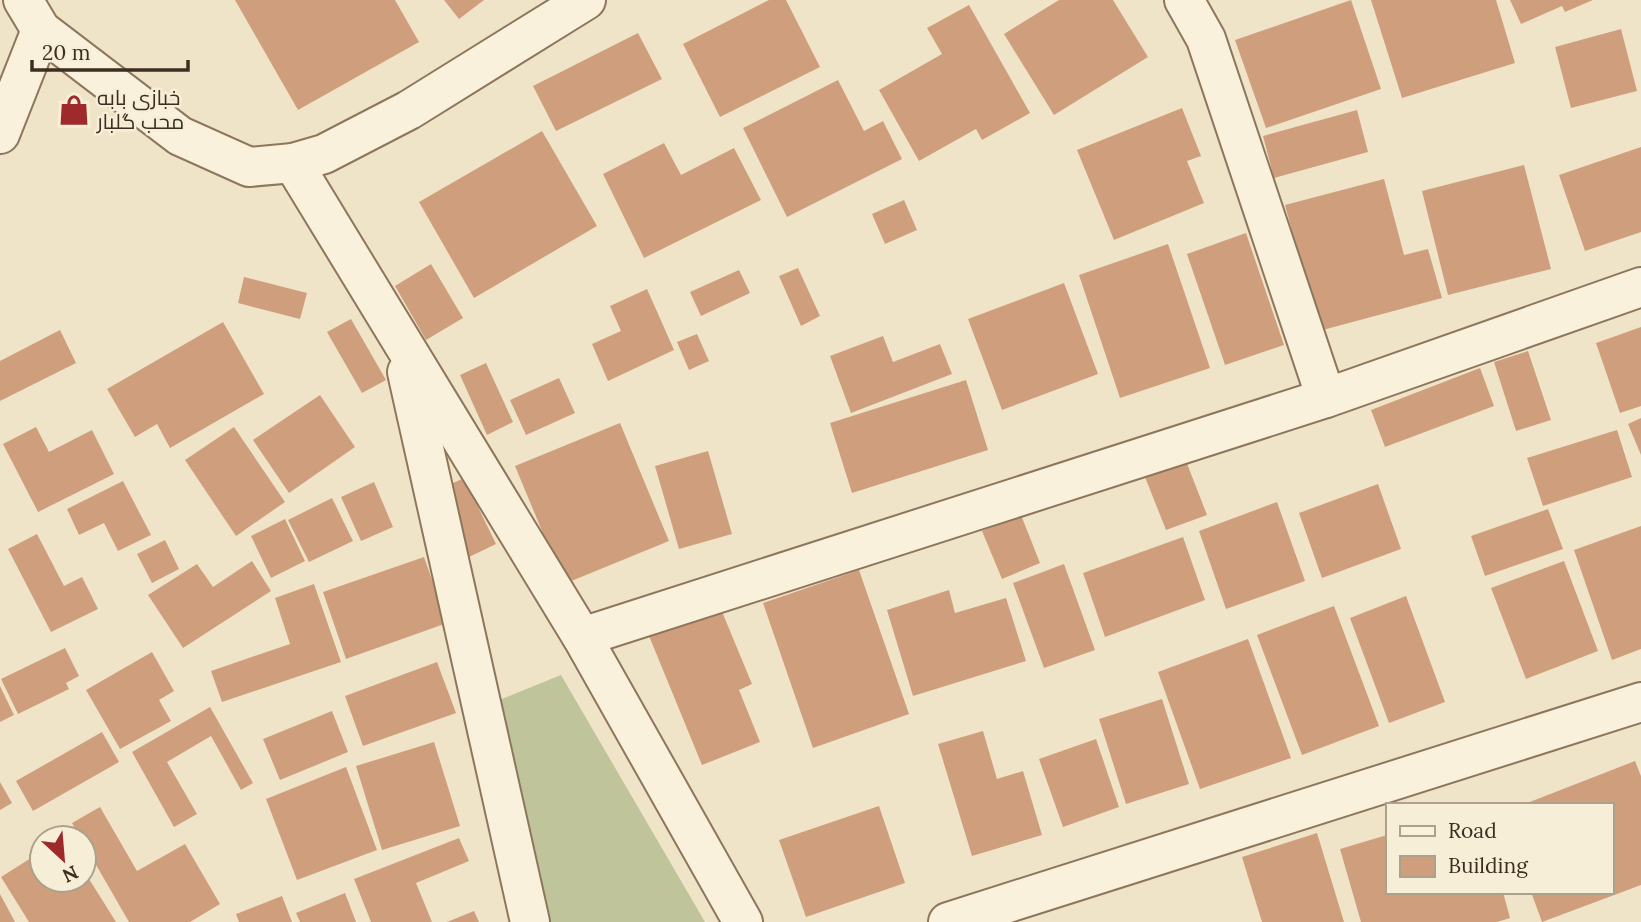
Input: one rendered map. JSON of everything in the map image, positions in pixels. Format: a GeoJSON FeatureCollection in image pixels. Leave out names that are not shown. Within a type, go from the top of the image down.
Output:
{"type":"FeatureCollection","features":[{"type":"Feature","properties":{"kind":"street"},"geometry":{"type":"LineString","coordinates":[[0,134],[32,15],[180,136],[249,167],[293,163],[324,154],[409,110],[586,0]]}},
{"type":"Feature","properties":{"kind":"street"},"geometry":{"type":"LineString","coordinates":[[1184,0],[1206,39],[1326,398]]}},
{"type":"Feature","properties":{"kind":"street"},"geometry":{"type":"LineString","coordinates":[[293,163],[582,637],[743,922]]}},
{"type":"Feature","properties":{"kind":"street"},"geometry":{"type":"LineString","coordinates":[[582,637],[1326,398],[1641,288]]}},
{"type":"Feature","properties":{"kind":"street"},"geometry":{"type":"LineString","coordinates":[[400,342],[530,922]]}},
{"type":"Feature","properties":{"kind":"street"},"geometry":{"type":"LineString","coordinates":[[948,922],[1641,702]]}},
{"type":"Feature","properties":{"kind":"green space"},"geometry":{"type":"Polygon","coordinates":[[[561,675],[705,922],[522,922],[487,705],[561,675]]]}},
{"type":"Feature","properties":{"kind":"building"},"geometry":{"type":"Polygon","coordinates":[[[235,0],[395,0],[419,42],[298,110],[235,0]]]}},
{"type":"Feature","properties":{"kind":"building"},"geometry":{"type":"Polygon","coordinates":[[[444,0],[484,0],[459,19],[444,0]]]}},
{"type":"Feature","properties":{"kind":"building"},"geometry":{"type":"Polygon","coordinates":[[[769,0],[786,0],[820,67],[720,117],[683,44],[769,0]]]}},
{"type":"Feature","properties":{"kind":"building"},"geometry":{"type":"Polygon","coordinates":[[[1059,0],[1113,0],[1148,57],[1054,115],[1004,34],[1059,0]]]}},
{"type":"Feature","properties":{"kind":"building"},"geometry":{"type":"Polygon","coordinates":[[[1351,0],[1381,89],[1266,128],[1235,40],[1351,0]]]}},
{"type":"Feature","properties":{"kind":"building"},"geometry":{"type":"Polygon","coordinates":[[[1371,0],[1496,0],[1515,63],[1402,98],[1371,0]]]}},
{"type":"Feature","properties":{"kind":"building"},"geometry":{"type":"Polygon","coordinates":[[[1510,0],[1593,0],[1565,12],[1562,6],[1521,24],[1510,0]]]}},
{"type":"Feature","properties":{"kind":"building"},"geometry":{"type":"Polygon","coordinates":[[[969,5],[1030,113],[982,140],[976,129],[919,161],[879,90],[942,54],[927,28],[969,5]]]}},
{"type":"Feature","properties":{"kind":"building"},"geometry":{"type":"Polygon","coordinates":[[[1621,29],[1637,91],[1571,108],[1555,47],[1621,29]]]}},
{"type":"Feature","properties":{"kind":"building"},"geometry":{"type":"Polygon","coordinates":[[[638,33],[662,79],[556,131],[533,86],[638,33]]]}},
{"type":"Feature","properties":{"kind":"building"},"geometry":{"type":"Polygon","coordinates":[[[838,80],[864,131],[883,121],[902,159],[787,217],[743,128],[838,80]]]}},
{"type":"Feature","properties":{"kind":"building"},"geometry":{"type":"Polygon","coordinates":[[[1182,108],[1201,156],[1187,161],[1204,203],[1114,240],[1077,150],[1182,108]]]}},
{"type":"Feature","properties":{"kind":"building"},"geometry":{"type":"Polygon","coordinates":[[[1357,110],[1368,152],[1274,178],[1263,136],[1357,110]]]}},
{"type":"Feature","properties":{"kind":"building"},"geometry":{"type":"Polygon","coordinates":[[[542,131],[597,226],[474,298],[419,202],[542,131]]]}},
{"type":"Feature","properties":{"kind":"building"},"geometry":{"type":"Polygon","coordinates":[[[664,143],[681,175],[734,148],[761,200],[644,258],[603,174],[664,143]]]}},
{"type":"Feature","properties":{"kind":"building"},"geometry":{"type":"Polygon","coordinates":[[[1641,147],[1641,232],[1585,251],[1559,175],[1641,147]]]}},
{"type":"Feature","properties":{"kind":"building"},"geometry":{"type":"Polygon","coordinates":[[[1524,165],[1551,269],[1448,295],[1422,191],[1524,165]]]}},
{"type":"Feature","properties":{"kind":"building"},"geometry":{"type":"Polygon","coordinates":[[[1384,179],[1404,255],[1428,249],[1442,298],[1319,331],[1285,205],[1384,179]]]}},
{"type":"Feature","properties":{"kind":"building"},"geometry":{"type":"Polygon","coordinates":[[[904,200],[917,230],[885,244],[872,214],[904,200]]]}},
{"type":"Feature","properties":{"kind":"building"},"geometry":{"type":"Polygon","coordinates":[[[1246,233],[1284,345],[1225,365],[1187,254],[1246,233]]]}},
{"type":"Feature","properties":{"kind":"building"},"geometry":{"type":"Polygon","coordinates":[[[1168,244],[1210,368],[1120,398],[1079,275],[1168,244]]]}},
{"type":"Feature","properties":{"kind":"building"},"geometry":{"type":"Polygon","coordinates":[[[431,264],[463,318],[426,340],[395,286],[431,264]]]}},
{"type":"Feature","properties":{"kind":"building"},"geometry":{"type":"Polygon","coordinates":[[[798,268],[820,316],[801,326],[779,276],[798,268]]]}},
{"type":"Feature","properties":{"kind":"building"},"geometry":{"type":"Polygon","coordinates":[[[739,270],[750,293],[701,316],[690,292],[739,270]]]}},
{"type":"Feature","properties":{"kind":"building"},"geometry":{"type":"Polygon","coordinates":[[[244,277],[307,293],[300,319],[238,303],[244,277]]]}},
{"type":"Feature","properties":{"kind":"building"},"geometry":{"type":"Polygon","coordinates":[[[1064,283],[1098,374],[1002,410],[968,319],[1064,283]]]}},
{"type":"Feature","properties":{"kind":"building"},"geometry":{"type":"Polygon","coordinates":[[[647,289],[674,350],[608,381],[592,344],[621,331],[610,306],[647,289]]]}},
{"type":"Feature","properties":{"kind":"building"},"geometry":{"type":"Polygon","coordinates":[[[351,319],[386,380],[362,393],[327,332],[351,319]]]}},
{"type":"Feature","properties":{"kind":"building"},"geometry":{"type":"Polygon","coordinates":[[[223,322],[264,394],[170,448],[157,424],[135,437],[107,389],[223,322]]]}},
{"type":"Feature","properties":{"kind":"building"},"geometry":{"type":"Polygon","coordinates":[[[1641,327],[1641,406],[1620,413],[1596,343],[1641,327]]]}},
{"type":"Feature","properties":{"kind":"building"},"geometry":{"type":"Polygon","coordinates":[[[60,330],[76,363],[0,401],[0,361],[60,330]]]}},
{"type":"Feature","properties":{"kind":"building"},"geometry":{"type":"Polygon","coordinates":[[[697,334],[709,361],[689,370],[677,342],[697,334]]]}},
{"type":"Feature","properties":{"kind":"building"},"geometry":{"type":"Polygon","coordinates":[[[883,336],[893,362],[940,344],[952,374],[851,413],[830,356],[883,336]]]}},
{"type":"Feature","properties":{"kind":"building"},"geometry":{"type":"Polygon","coordinates":[[[1528,351],[1551,420],[1516,431],[1494,362],[1528,351]]]}},
{"type":"Feature","properties":{"kind":"building"},"geometry":{"type":"Polygon","coordinates":[[[486,363],[513,422],[487,435],[460,375],[486,363]]]}},
{"type":"Feature","properties":{"kind":"building"},"geometry":{"type":"Polygon","coordinates":[[[1480,368],[1494,406],[1385,447],[1371,410],[1480,368]]]}},
{"type":"Feature","properties":{"kind":"building"},"geometry":{"type":"Polygon","coordinates":[[[559,378],[575,413],[526,435],[510,400],[559,378]]]}},
{"type":"Feature","properties":{"kind":"building"},"geometry":{"type":"Polygon","coordinates":[[[966,380],[988,450],[852,493],[830,423],[966,380]]]}},
{"type":"Feature","properties":{"kind":"building"},"geometry":{"type":"Polygon","coordinates":[[[320,395],[355,447],[289,493],[253,440],[320,395]]]}},
{"type":"Feature","properties":{"kind":"building"},"geometry":{"type":"Polygon","coordinates":[[[1641,418],[1641,455],[1628,424],[1641,418]]]}},
{"type":"Feature","properties":{"kind":"building"},"geometry":{"type":"Polygon","coordinates":[[[620,423],[669,541],[564,584],[515,466],[620,423]]]}},
{"type":"Feature","properties":{"kind":"building"},"geometry":{"type":"Polygon","coordinates":[[[36,427],[49,452],[92,430],[114,474],[38,512],[3,444],[36,427]]]}},
{"type":"Feature","properties":{"kind":"building"},"geometry":{"type":"Polygon","coordinates":[[[234,427],[285,502],[236,536],[185,460],[234,427]]]}},
{"type":"Feature","properties":{"kind":"building"},"geometry":{"type":"Polygon","coordinates":[[[1617,430],[1632,477],[1543,506],[1527,458],[1617,430]]]}},
{"type":"Feature","properties":{"kind":"building"},"geometry":{"type":"Polygon","coordinates":[[[708,451],[732,534],[679,549],[655,466],[708,451]]]}},
{"type":"Feature","properties":{"kind":"building"},"geometry":{"type":"Polygon","coordinates":[[[1186,461],[1207,515],[1166,530],[1145,477],[1186,461]]]}},
{"type":"Feature","properties":{"kind":"building"},"geometry":{"type":"Polygon","coordinates":[[[464,478],[496,544],[467,558],[434,492],[464,478]]]}},
{"type":"Feature","properties":{"kind":"building"},"geometry":{"type":"Polygon","coordinates":[[[123,481],[151,535],[118,551],[104,523],[79,535],[67,509],[123,481]]]}},
{"type":"Feature","properties":{"kind":"building"},"geometry":{"type":"Polygon","coordinates":[[[374,482],[393,527],[361,541],[341,497],[374,482]]]}},
{"type":"Feature","properties":{"kind":"building"},"geometry":{"type":"Polygon","coordinates":[[[1378,484],[1401,549],[1322,578],[1299,513],[1378,484]]]}},
{"type":"Feature","properties":{"kind":"building"},"geometry":{"type":"Polygon","coordinates":[[[332,498],[353,541],[309,562],[288,520],[332,498]]]}},
{"type":"Feature","properties":{"kind":"building"},"geometry":{"type":"Polygon","coordinates":[[[1277,502],[1305,581],[1226,609],[1199,531],[1277,502]]]}},
{"type":"Feature","properties":{"kind":"building"},"geometry":{"type":"Polygon","coordinates":[[[1548,509],[1563,549],[1485,576],[1471,536],[1548,509]]]}},
{"type":"Feature","properties":{"kind":"building"},"geometry":{"type":"Polygon","coordinates":[[[1021,515],[1040,563],[1002,579],[982,531],[1021,515]]]}},
{"type":"Feature","properties":{"kind":"building"},"geometry":{"type":"Polygon","coordinates":[[[285,519],[305,561],[271,578],[251,536],[285,519]]]}},
{"type":"Feature","properties":{"kind":"building"},"geometry":{"type":"Polygon","coordinates":[[[1641,526],[1641,649],[1612,660],[1574,550],[1641,526]]]}},
{"type":"Feature","properties":{"kind":"building"},"geometry":{"type":"Polygon","coordinates":[[[37,534],[64,586],[82,577],[98,609],[51,632],[8,549],[37,534]]]}},
{"type":"Feature","properties":{"kind":"building"},"geometry":{"type":"Polygon","coordinates":[[[1183,537],[1205,600],[1105,637],[1083,573],[1183,537]]]}},
{"type":"Feature","properties":{"kind":"building"},"geometry":{"type":"Polygon","coordinates":[[[165,540],[179,569],[152,583],[137,554],[165,540]]]}},
{"type":"Feature","properties":{"kind":"building"},"geometry":{"type":"Polygon","coordinates":[[[424,557],[447,623],[346,659],[323,592],[424,557]]]}},
{"type":"Feature","properties":{"kind":"building"},"geometry":{"type":"Polygon","coordinates":[[[252,561],[271,591],[183,648],[148,595],[197,564],[213,587],[252,561]]]}},
{"type":"Feature","properties":{"kind":"building"},"geometry":{"type":"Polygon","coordinates":[[[1564,561],[1598,651],[1526,679],[1491,588],[1564,561]]]}},
{"type":"Feature","properties":{"kind":"building"},"geometry":{"type":"Polygon","coordinates":[[[1064,564],[1095,650],[1044,668],[1013,583],[1064,564]]]}},
{"type":"Feature","properties":{"kind":"building"},"geometry":{"type":"Polygon","coordinates":[[[859,570],[909,714],[813,748],[763,603],[859,570]]]}},
{"type":"Feature","properties":{"kind":"building"},"geometry":{"type":"Polygon","coordinates":[[[314,584],[341,662],[222,702],[211,671],[290,644],[275,598],[314,584]]]}},
{"type":"Feature","properties":{"kind":"building"},"geometry":{"type":"Polygon","coordinates":[[[949,590],[955,613],[1006,598],[1026,661],[913,696],[887,610],[949,590]]]}},
{"type":"Feature","properties":{"kind":"building"},"geometry":{"type":"Polygon","coordinates":[[[1406,596],[1445,702],[1389,723],[1350,618],[1406,596]]]}},
{"type":"Feature","properties":{"kind":"building"},"geometry":{"type":"Polygon","coordinates":[[[718,602],[752,684],[739,690],[760,742],[702,765],[647,631],[718,602]]]}},
{"type":"Feature","properties":{"kind":"building"},"geometry":{"type":"Polygon","coordinates":[[[1334,606],[1379,726],[1302,755],[1257,635],[1334,606]]]}},
{"type":"Feature","properties":{"kind":"building"},"geometry":{"type":"Polygon","coordinates":[[[1248,639],[1291,758],[1200,789],[1158,672],[1248,639]]]}},
{"type":"Feature","properties":{"kind":"building"},"geometry":{"type":"Polygon","coordinates":[[[65,648],[79,676],[66,683],[69,689],[18,714],[1,679],[65,648]]]}},
{"type":"Feature","properties":{"kind":"building"},"geometry":{"type":"Polygon","coordinates":[[[152,652],[174,691],[159,700],[171,721],[120,749],[86,690],[152,652]]]}},
{"type":"Feature","properties":{"kind":"building"},"geometry":{"type":"Polygon","coordinates":[[[437,662],[456,713],[363,746],[345,696],[437,662]]]}},
{"type":"Feature","properties":{"kind":"building"},"geometry":{"type":"Polygon","coordinates":[[[0,686],[14,715],[0,722],[0,686]]]}},
{"type":"Feature","properties":{"kind":"building"},"geometry":{"type":"Polygon","coordinates":[[[1162,699],[1189,784],[1126,804],[1099,719],[1162,699]]]}},
{"type":"Feature","properties":{"kind":"building"},"geometry":{"type":"Polygon","coordinates":[[[210,707],[253,783],[241,790],[211,736],[167,762],[197,814],[174,827],[132,752],[210,707]]]}},
{"type":"Feature","properties":{"kind":"building"},"geometry":{"type":"Polygon","coordinates":[[[332,711],[348,752],[280,780],[263,739],[332,711]]]}},
{"type":"Feature","properties":{"kind":"building"},"geometry":{"type":"Polygon","coordinates":[[[983,731],[997,779],[1023,771],[1042,835],[972,856],[938,744],[983,731]]]}},
{"type":"Feature","properties":{"kind":"building"},"geometry":{"type":"Polygon","coordinates":[[[102,732],[119,762],[33,811],[16,781],[102,732]]]}},
{"type":"Feature","properties":{"kind":"building"},"geometry":{"type":"Polygon","coordinates":[[[1096,739],[1119,807],[1063,827],[1039,759],[1096,739]]]}},
{"type":"Feature","properties":{"kind":"building"},"geometry":{"type":"Polygon","coordinates":[[[434,742],[460,826],[382,850],[356,766],[434,742]]]}},
{"type":"Feature","properties":{"kind":"building"},"geometry":{"type":"Polygon","coordinates":[[[1635,761],[1641,776],[1641,885],[1542,922],[1532,894],[1613,894],[1613,803],[1527,803],[1635,761]]]}},
{"type":"Feature","properties":{"kind":"building"},"geometry":{"type":"Polygon","coordinates":[[[346,767],[377,850],[297,880],[266,799],[346,767]]]}},
{"type":"Feature","properties":{"kind":"building"},"geometry":{"type":"Polygon","coordinates":[[[0,782],[12,803],[0,810],[0,782]]]}},
{"type":"Feature","properties":{"kind":"building"},"geometry":{"type":"Polygon","coordinates":[[[879,806],[905,883],[806,917],[779,840],[879,806]]]}},
{"type":"Feature","properties":{"kind":"building"},"geometry":{"type":"Polygon","coordinates":[[[100,807],[137,871],[185,844],[220,904],[190,922],[129,922],[98,868],[98,824],[72,823],[100,807]]]}},
{"type":"Feature","properties":{"kind":"building"},"geometry":{"type":"Polygon","coordinates":[[[1317,833],[1344,922],[1262,922],[1242,857],[1317,833]]]}},
{"type":"Feature","properties":{"kind":"building"},"geometry":{"type":"Polygon","coordinates":[[[1386,835],[1386,894],[1504,894],[1510,918],[1497,922],[1361,922],[1340,849],[1386,835]]]}},
{"type":"Feature","properties":{"kind":"building"},"geometry":{"type":"Polygon","coordinates":[[[459,838],[469,861],[416,883],[432,922],[371,922],[354,879],[459,838]]]}},
{"type":"Feature","properties":{"kind":"building"},"geometry":{"type":"Polygon","coordinates":[[[28,860],[28,894],[98,893],[116,922],[29,922],[1,877],[28,860]]]}},
{"type":"Feature","properties":{"kind":"building"},"geometry":{"type":"Polygon","coordinates":[[[345,893],[356,922],[300,922],[296,913],[345,893]]]}},
{"type":"Feature","properties":{"kind":"building"},"geometry":{"type":"Polygon","coordinates":[[[0,894],[15,922],[0,922],[0,894]]]}},
{"type":"Feature","properties":{"kind":"building"},"geometry":{"type":"Polygon","coordinates":[[[282,896],[292,922],[239,922],[236,914],[282,896]]]}},
{"type":"Feature","properties":{"kind":"building"},"geometry":{"type":"Polygon","coordinates":[[[474,911],[479,922],[447,922],[474,911]]]}},
{"type":"Feature","properties":{"kind":"place","name":"خبازی بابه محب گلبار"},"geometry":{"type":"Point","coordinates":[74,110]}}]}
